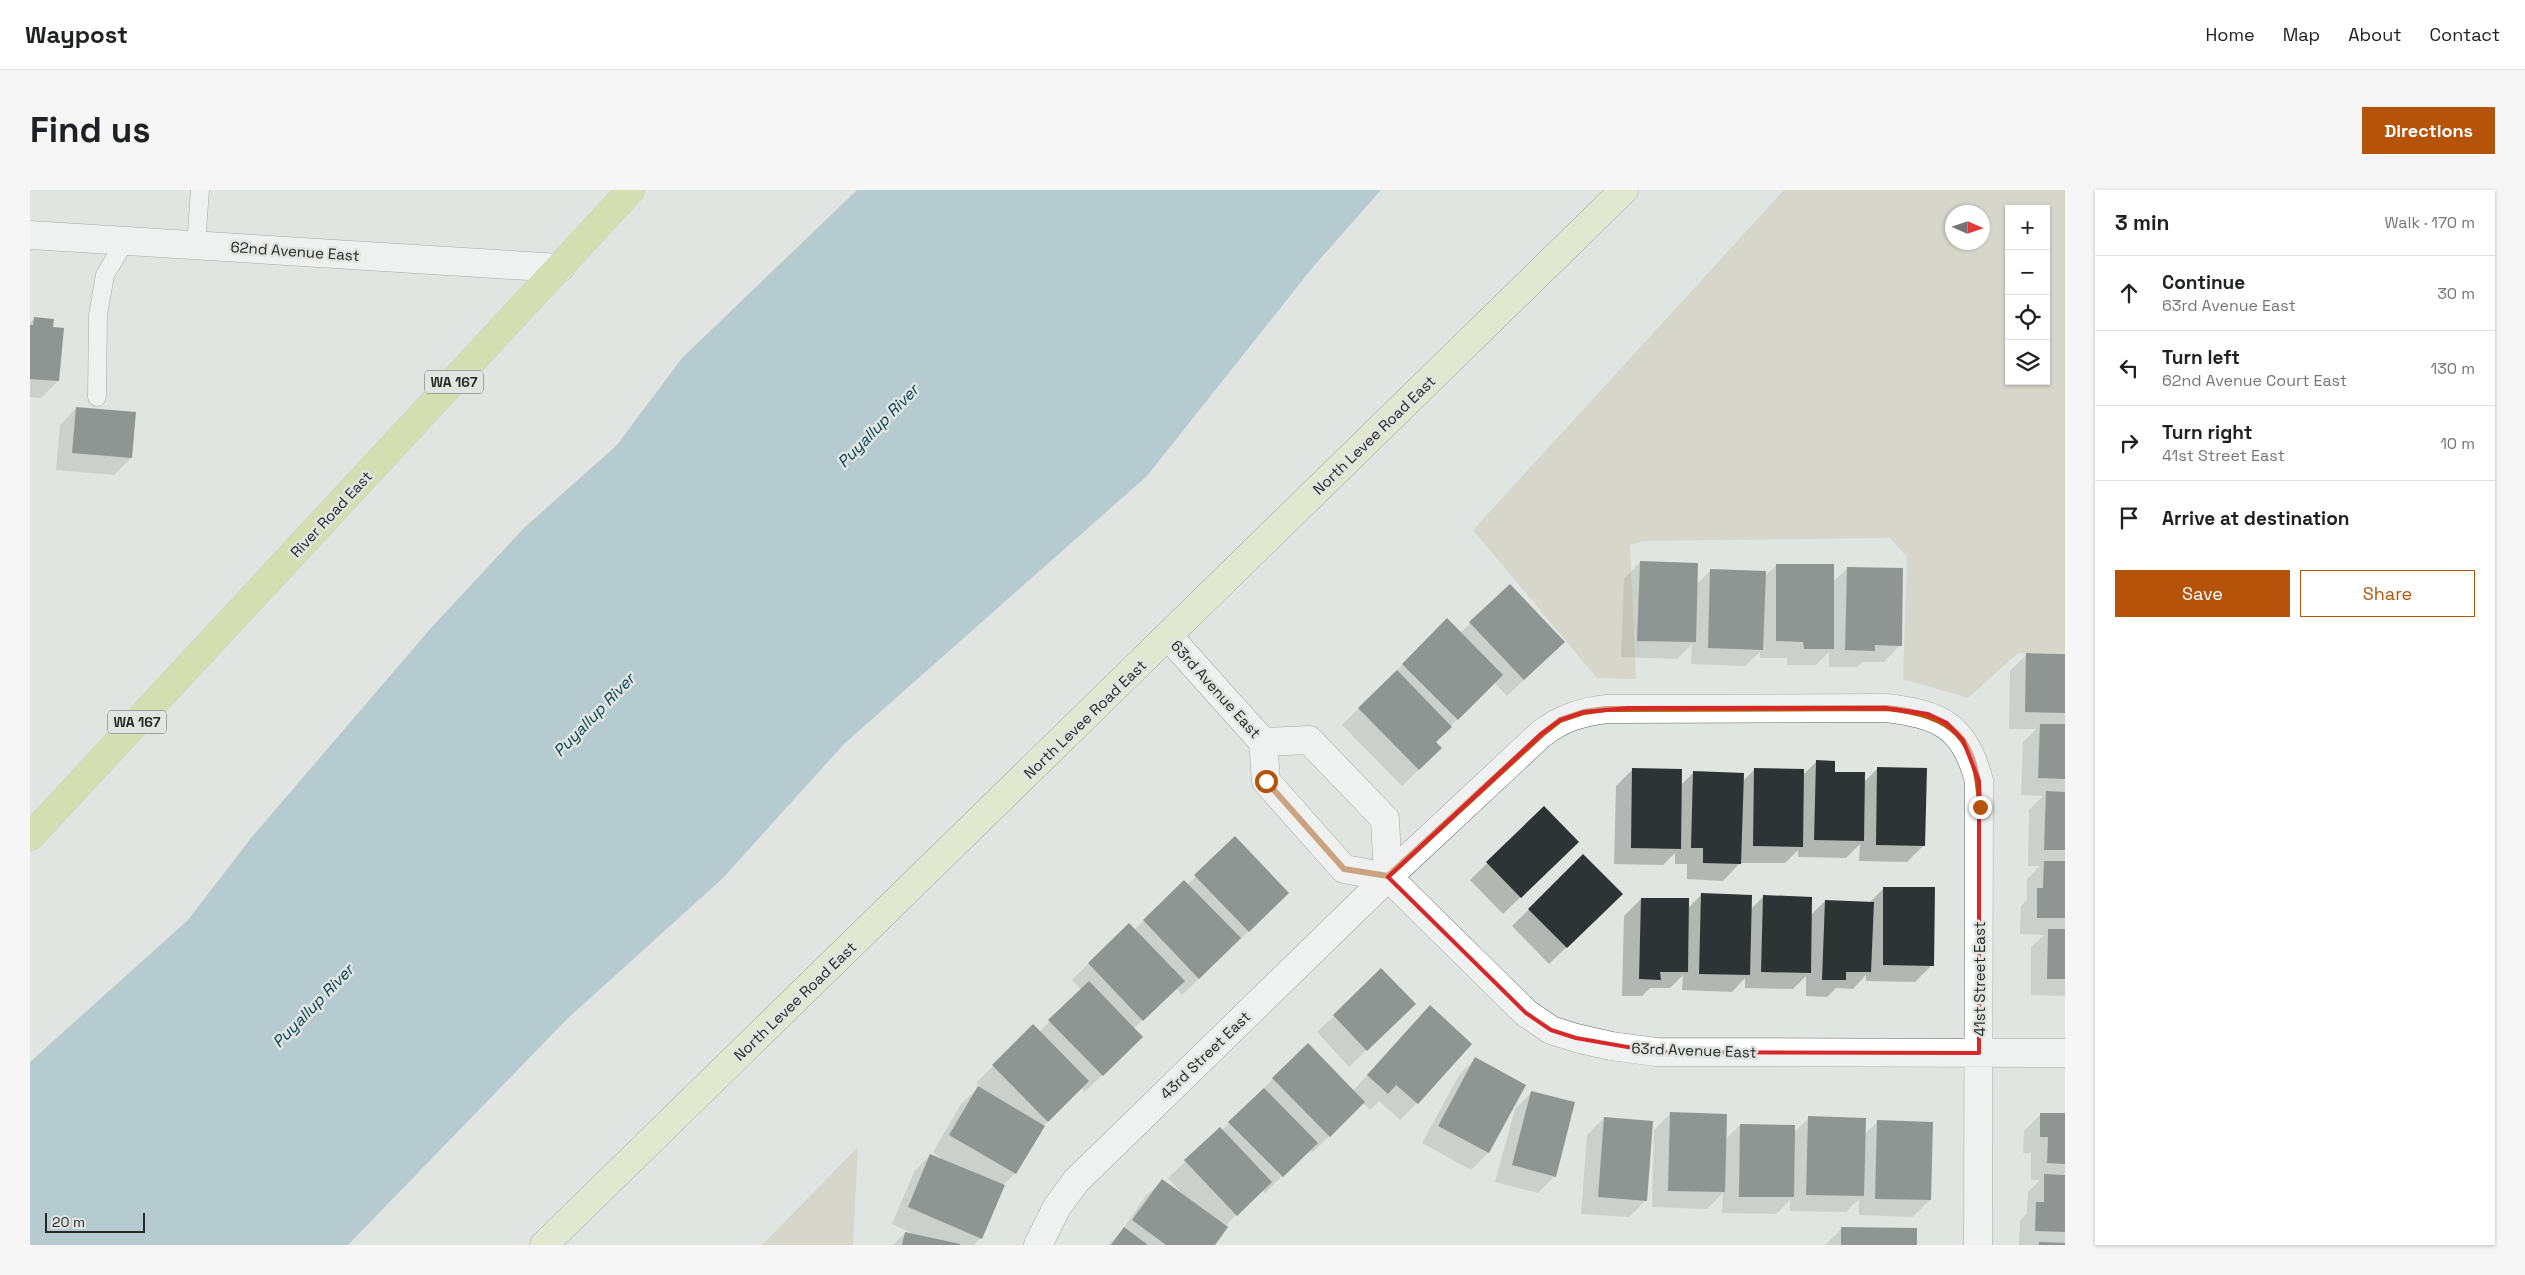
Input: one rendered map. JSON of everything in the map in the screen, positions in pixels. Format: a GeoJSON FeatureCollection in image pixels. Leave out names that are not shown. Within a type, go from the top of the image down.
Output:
{"type":"FeatureCollection","features":[{"type":"Feature","properties":{"kind":"main road","name":"River Road East"},"geometry":{"type":"LineString","coordinates":[[30,836],[631,190]]}},
{"type":"Feature","properties":{"kind":"street","name":"North Levee Road East"},"geometry":{"type":"LineString","coordinates":[[544,1245],[1169,637],[1624,190]]}},
{"type":"Feature","properties":{"kind":"street","name":"62nd Avenue East"},"geometry":{"type":"LineString","coordinates":[[30,234],[560,268]]}},
{"type":"Feature","properties":{"kind":"street","name":"63rd Avenue East"},"geometry":{"type":"LineString","coordinates":[[1169,637],[1263,742],[1266,781],[1344,869],[1388,876],[1526,1013],[1550,1030],[1611,1046],[1656,1052],[2065,1053]]}},
{"type":"Feature","properties":{"kind":"street","name":"43rd Street East"},"geometry":{"type":"LineString","coordinates":[[1038,1245],[1057,1207],[1076,1181],[1388,876],[1542,734],[1560,720],[1584,712],[1628,708],[1886,708],[1928,714],[1947,723]]}},
{"type":"Feature","properties":{"kind":"street","name":"41st Street East"},"geometry":{"type":"LineString","coordinates":[[1947,723],[1963,740],[1973,758],[1979,782],[1978,1245]]}},
{"type":"Feature","properties":{"kind":"street","name":"63rd Avenue East"},"geometry":{"type":"LineString","coordinates":[[1263,742],[1309,740],[1385,818],[1388,876]]}},
{"type":"Feature","properties":{"kind":"lane"},"geometry":{"type":"LineString","coordinates":[[196,245],[200,190]]}},
{"type":"Feature","properties":{"kind":"lane"},"geometry":{"type":"LineString","coordinates":[[97,397],[98,315],[105,275],[125,240]]}},
{"type":"Feature","properties":{"kind":"highlighted area"},"geometry":{"type":"Polygon","coordinates":[[[1628,708],[1886,708],[1928,714],[1947,723],[1963,740],[1979,781],[1979,1053],[1656,1052],[1576,1038],[1551,1030],[1526,1013],[1388,877],[1541,734],[1560,720],[1584,712],[1628,708]]]}},
{"type":"Feature","properties":{"kind":"shaded area"},"geometry":{"type":"Polygon","coordinates":[[[1784,190],[2065,190],[2065,653],[2018,653],[1968,698],[1903,679],[1907,557],[1890,538],[1644,541],[1630,545],[1636,679],[1597,678],[1473,530],[1784,190]]]}},
{"type":"Feature","properties":{"kind":"shaded area"},"geometry":{"type":"Polygon","coordinates":[[[858,1147],[853,1245],[762,1245],[858,1147]]]}},
{"type":"Feature","properties":{"kind":"water","name":"Puyallup River"},"geometry":{"type":"Polygon","coordinates":[[[857,190],[1381,190],[1313,267],[1147,476],[844,744],[723,878],[567,1019],[348,1245],[30,1245],[30,1062],[188,920],[251,838],[431,628],[524,528],[617,445],[682,358],[857,190]]]}},
{"type":"Feature","properties":{"kind":"building"},"geometry":{"type":"Polygon","coordinates":[[[34,317],[54,319],[53,327],[64,328],[59,381],[30,379],[30,325],[33,325],[34,317]]]}},
{"type":"Feature","properties":{"kind":"building"},"geometry":{"type":"Polygon","coordinates":[[[76,407],[136,412],[132,458],[72,453],[76,407]]]}},
{"type":"Feature","properties":{"kind":"building"},"geometry":{"type":"Polygon","coordinates":[[[1640,561],[1698,563],[1696,642],[1637,641],[1640,561]]]}},
{"type":"Feature","properties":{"kind":"building"},"geometry":{"type":"Polygon","coordinates":[[[1776,564],[1834,564],[1834,649],[1804,649],[1803,642],[1776,641],[1776,564]]]}},
{"type":"Feature","properties":{"kind":"building"},"geometry":{"type":"Polygon","coordinates":[[[1847,567],[1903,568],[1902,646],[1875,645],[1875,651],[1845,650],[1847,567]]]}},
{"type":"Feature","properties":{"kind":"building"},"geometry":{"type":"Polygon","coordinates":[[[1710,569],[1766,571],[1763,650],[1708,648],[1710,569]]]}},
{"type":"Feature","properties":{"kind":"building"},"geometry":{"type":"Polygon","coordinates":[[[1510,584],[1565,642],[1524,680],[1469,622],[1510,584]]]}},
{"type":"Feature","properties":{"kind":"building"},"geometry":{"type":"Polygon","coordinates":[[[1447,618],[1503,675],[1458,720],[1402,664],[1447,618]]]}},
{"type":"Feature","properties":{"kind":"building"},"geometry":{"type":"Polygon","coordinates":[[[2026,653],[2065,654],[2065,713],[2025,712],[2026,653]]]}},
{"type":"Feature","properties":{"kind":"building"},"geometry":{"type":"Polygon","coordinates":[[[1397,670],[1452,727],[1436,742],[1442,748],[1419,770],[1358,708],[1397,670]]]}},
{"type":"Feature","properties":{"kind":"building"},"geometry":{"type":"Polygon","coordinates":[[[2040,724],[2065,724],[2065,779],[2038,778],[2040,724]]]}},
{"type":"Feature","properties":{"kind":"building"},"geometry":{"type":"Polygon","coordinates":[[[1816,760],[1835,761],[1835,772],[1865,772],[1864,841],[1814,840],[1816,760]]]}},
{"type":"Feature","properties":{"kind":"building"},"geometry":{"type":"Polygon","coordinates":[[[1877,767],[1927,768],[1925,846],[1876,845],[1877,767]]]}},
{"type":"Feature","properties":{"kind":"building"},"geometry":{"type":"Polygon","coordinates":[[[1632,768],[1682,769],[1681,849],[1631,848],[1632,768]]]}},
{"type":"Feature","properties":{"kind":"building"},"geometry":{"type":"Polygon","coordinates":[[[1754,768],[1804,769],[1803,847],[1753,846],[1754,768]]]}},
{"type":"Feature","properties":{"kind":"building"},"geometry":{"type":"Polygon","coordinates":[[[1693,771],[1744,773],[1741,864],[1703,863],[1703,848],[1691,848],[1693,771]]]}},
{"type":"Feature","properties":{"kind":"building"},"geometry":{"type":"Polygon","coordinates":[[[2046,791],[2065,792],[2065,850],[2044,850],[2046,791]]]}},
{"type":"Feature","properties":{"kind":"building"},"geometry":{"type":"Polygon","coordinates":[[[1544,806],[1579,842],[1521,898],[1486,862],[1544,806]]]}},
{"type":"Feature","properties":{"kind":"building"},"geometry":{"type":"Polygon","coordinates":[[[1235,836],[1289,893],[1249,932],[1194,875],[1235,836]]]}},
{"type":"Feature","properties":{"kind":"building"},"geometry":{"type":"Polygon","coordinates":[[[1583,854],[1623,894],[1567,948],[1528,909],[1583,854]]]}},
{"type":"Feature","properties":{"kind":"building"},"geometry":{"type":"Polygon","coordinates":[[[2044,861],[2065,861],[2065,918],[2037,918],[2037,888],[2043,888],[2044,861]]]}},
{"type":"Feature","properties":{"kind":"building"},"geometry":{"type":"Polygon","coordinates":[[[1184,880],[1241,938],[1199,979],[1143,920],[1184,880]]]}},
{"type":"Feature","properties":{"kind":"building"},"geometry":{"type":"Polygon","coordinates":[[[1883,887],[1935,887],[1934,966],[1883,965],[1883,887]]]}},
{"type":"Feature","properties":{"kind":"building"},"geometry":{"type":"Polygon","coordinates":[[[1701,893],[1752,895],[1750,975],[1699,974],[1701,893]]]}},
{"type":"Feature","properties":{"kind":"building"},"geometry":{"type":"Polygon","coordinates":[[[1763,895],[1812,897],[1811,973],[1761,972],[1763,895]]]}},
{"type":"Feature","properties":{"kind":"building"},"geometry":{"type":"Polygon","coordinates":[[[1641,898],[1689,898],[1688,972],[1660,972],[1661,980],[1639,979],[1641,898]]]}},
{"type":"Feature","properties":{"kind":"building"},"geometry":{"type":"Polygon","coordinates":[[[1825,900],[1874,902],[1871,972],[1846,972],[1846,980],[1822,980],[1825,900]]]}},
{"type":"Feature","properties":{"kind":"building"},"geometry":{"type":"Polygon","coordinates":[[[1129,923],[1185,981],[1143,1021],[1088,963],[1129,923]]]}},
{"type":"Feature","properties":{"kind":"building"},"geometry":{"type":"Polygon","coordinates":[[[2048,929],[2065,929],[2065,979],[2047,979],[2048,929]]]}},
{"type":"Feature","properties":{"kind":"building"},"geometry":{"type":"Polygon","coordinates":[[[1381,968],[1416,1004],[1367,1051],[1333,1015],[1381,968]]]}},
{"type":"Feature","properties":{"kind":"building"},"geometry":{"type":"Polygon","coordinates":[[[1089,981],[1143,1037],[1103,1076],[1048,1020],[1089,981]]]}},
{"type":"Feature","properties":{"kind":"building"},"geometry":{"type":"Polygon","coordinates":[[[1430,1005],[1472,1044],[1418,1104],[1396,1085],[1388,1094],[1367,1075],[1430,1005]]]}},
{"type":"Feature","properties":{"kind":"building"},"geometry":{"type":"Polygon","coordinates":[[[1033,1024],[1089,1081],[1048,1122],[992,1065],[1033,1024]]]}},
{"type":"Feature","properties":{"kind":"building"},"geometry":{"type":"Polygon","coordinates":[[[1308,1043],[1365,1102],[1330,1137],[1272,1078],[1308,1043]]]}},
{"type":"Feature","properties":{"kind":"building"},"geometry":{"type":"Polygon","coordinates":[[[1475,1057],[1526,1085],[1489,1153],[1438,1126],[1475,1057]]]}},
{"type":"Feature","properties":{"kind":"building"},"geometry":{"type":"Polygon","coordinates":[[[978,1086],[1045,1126],[1016,1174],[949,1135],[978,1086]]]}},
{"type":"Feature","properties":{"kind":"building"},"geometry":{"type":"Polygon","coordinates":[[[1264,1088],[1318,1143],[1283,1177],[1228,1122],[1264,1088]]]}},
{"type":"Feature","properties":{"kind":"building"},"geometry":{"type":"Polygon","coordinates":[[[1531,1091],[1575,1102],[1556,1177],[1512,1165],[1531,1091]]]}},
{"type":"Feature","properties":{"kind":"building"},"geometry":{"type":"Polygon","coordinates":[[[1670,1112],[1727,1114],[1725,1192],[1668,1191],[1670,1112]]]}},
{"type":"Feature","properties":{"kind":"building"},"geometry":{"type":"Polygon","coordinates":[[[2040,1113],[2065,1113],[2065,1164],[2047,1163],[2048,1137],[2040,1137],[2040,1113]]]}},
{"type":"Feature","properties":{"kind":"building"},"geometry":{"type":"Polygon","coordinates":[[[1808,1116],[1866,1118],[1864,1196],[1806,1195],[1808,1116]]]}},
{"type":"Feature","properties":{"kind":"building"},"geometry":{"type":"Polygon","coordinates":[[[1604,1117],[1653,1121],[1647,1201],[1598,1197],[1604,1117]]]}},
{"type":"Feature","properties":{"kind":"building"},"geometry":{"type":"Polygon","coordinates":[[[1877,1120],[1933,1122],[1931,1200],[1875,1199],[1877,1120]]]}},
{"type":"Feature","properties":{"kind":"building"},"geometry":{"type":"Polygon","coordinates":[[[1740,1124],[1795,1125],[1794,1197],[1739,1197],[1740,1124]]]}},
{"type":"Feature","properties":{"kind":"building"},"geometry":{"type":"Polygon","coordinates":[[[1220,1127],[1272,1182],[1237,1216],[1184,1160],[1220,1127]]]}},
{"type":"Feature","properties":{"kind":"building"},"geometry":{"type":"Polygon","coordinates":[[[930,1154],[1005,1185],[982,1239],[908,1207],[930,1154]]]}},
{"type":"Feature","properties":{"kind":"building"},"geometry":{"type":"Polygon","coordinates":[[[2044,1174],[2065,1175],[2065,1232],[2035,1231],[2036,1202],[2044,1202],[2044,1174]]]}},
{"type":"Feature","properties":{"kind":"building"},"geometry":{"type":"Polygon","coordinates":[[[1162,1179],[1228,1227],[1215,1245],[1166,1245],[1132,1220],[1162,1179]]]}},
{"type":"Feature","properties":{"kind":"building"},"geometry":{"type":"Polygon","coordinates":[[[1124,1227],[1148,1245],[1111,1245],[1124,1227]]]}},
{"type":"Feature","properties":{"kind":"building"},"geometry":{"type":"Polygon","coordinates":[[[1841,1227],[1917,1228],[1917,1245],[1841,1245],[1841,1227]]]}},
{"type":"Feature","properties":{"kind":"building"},"geometry":{"type":"Polygon","coordinates":[[[905,1232],[960,1244],[960,1245],[902,1245],[905,1232]]]}},
{"type":"Feature","properties":{"kind":"building"},"geometry":{"type":"Polygon","coordinates":[[[2039,1242],[2065,1243],[2065,1245],[2039,1245],[2039,1242]]]}},
{"type":"Feature","properties":{"kind":"route"},"geometry":{"type":"LineString","coordinates":[[1266,781],[1344,869],[1388,876],[1542,734],[1560,720],[1584,712],[1628,708],[1886,708],[1928,714],[1947,723],[1963,740],[1973,758],[1979,782],[1980,807]]}}]}
